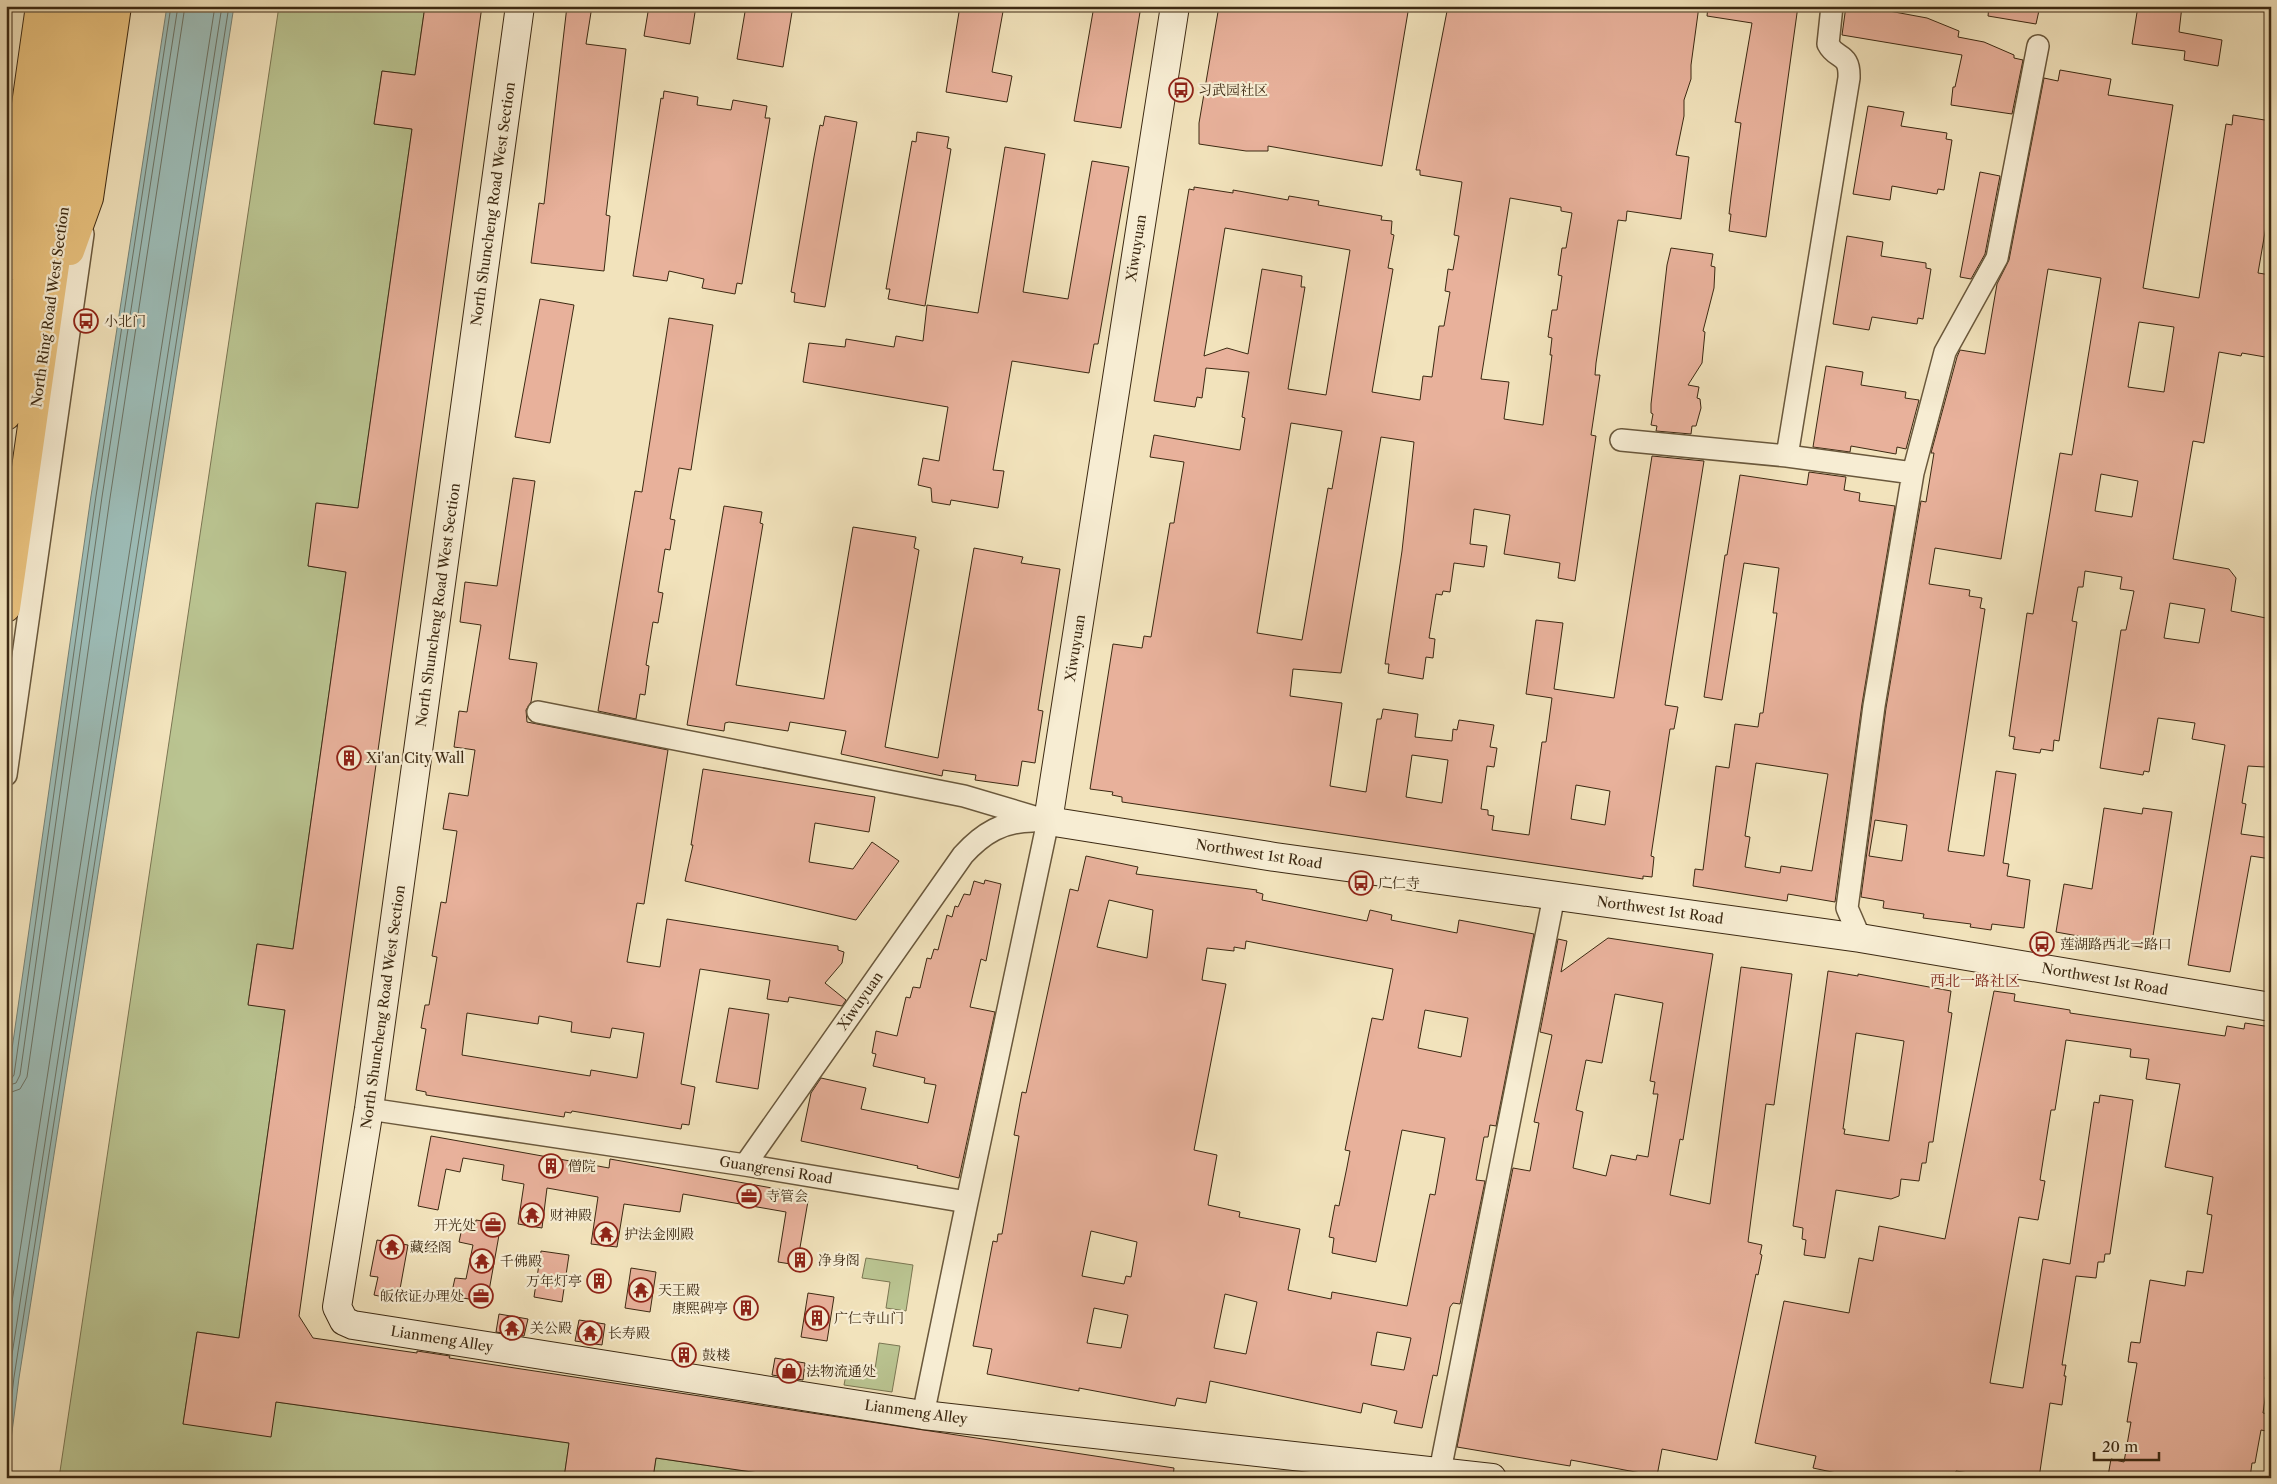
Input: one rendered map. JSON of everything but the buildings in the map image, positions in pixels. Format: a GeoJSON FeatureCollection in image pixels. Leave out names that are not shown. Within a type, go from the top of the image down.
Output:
{"type":"FeatureCollection","features":[{"type":"Feature","properties":{"kind":"main road"},"geometry":{"type":"LineString","coordinates":[[8,403],[14,189],[40,6]]}},
{"type":"Feature","properties":{"kind":"main road","name":"North Ring Road West Section"},"geometry":{"type":"LineString","coordinates":[[8,403],[66,6]]}},
{"type":"Feature","properties":{"kind":"main road","name":"North Ring Road West Section"},"geometry":{"type":"LineString","coordinates":[[6,608],[60,313],[77,198],[92,6]]}},
{"type":"Feature","properties":{"kind":"main road"},"geometry":{"type":"LineString","coordinates":[[60,313],[77,198],[118,6]]}},
{"type":"Feature","properties":{"kind":"street","name":"North Shuncheng Road West Section"},"geometry":{"type":"LineString","coordinates":[[344,1321],[337,1307],[369,1109],[520,6]]}},
{"type":"Feature","properties":{"kind":"street","name":"Xiwuyuan"},"geometry":{"type":"LineString","coordinates":[[745,1165],[963,855],[987,832],[1003,825],[1018,821],[1048,821],[1175,6]]}},
{"type":"Feature","properties":{"kind":"street"},"geometry":{"type":"LineString","coordinates":[[1787,456],[1849,78],[1849,66],[1845,59],[1831,49],[1828,44],[1832,6]]}},
{"type":"Feature","properties":{"kind":"street"},"geometry":{"type":"LineString","coordinates":[[1860,938],[1847,908],[1874,706],[1912,473],[1945,352],[1997,258],[2038,46]]}},
{"type":"Feature","properties":{"kind":"street"},"geometry":{"type":"LineString","coordinates":[[6,244],[14,189]]}},
{"type":"Feature","properties":{"kind":"street"},"geometry":{"type":"LineString","coordinates":[[6,775],[60,313]]}},
{"type":"Feature","properties":{"kind":"street"},"geometry":{"type":"LineString","coordinates":[[1621,440],[1787,456],[1912,473]]}},
{"type":"Feature","properties":{"kind":"street"},"geometry":{"type":"LineString","coordinates":[[538,712],[964,796],[1048,821],[923,1414]]}},
{"type":"Feature","properties":{"kind":"street","name":"Northwest 1st Road"},"geometry":{"type":"LineString","coordinates":[[1048,821],[1275,857],[1860,938],[2271,1007]]}},
{"type":"Feature","properties":{"kind":"street"},"geometry":{"type":"LineString","coordinates":[[1440,1471],[1554,896]]}},
{"type":"Feature","properties":{"kind":"street","name":"Guangrensi Road"},"geometry":{"type":"LineString","coordinates":[[369,1109],[745,1165],[967,1202]]}},
{"type":"Feature","properties":{"kind":"street","name":"Lianmeng Alley"},"geometry":{"type":"LineString","coordinates":[[344,1321],[353,1326],[923,1414],[1492,1478]]}},
{"type":"Feature","properties":{"kind":"green space"},"geometry":{"type":"Polygon","coordinates":[[[279,6],[425,6],[415,75],[382,71],[374,124],[412,129],[358,508],[317,503],[308,566],[346,572],[293,949],[257,944],[248,1004],[285,1010],[239,1338],[197,1332],[183,1424],[276,1402],[569,1443],[564,1478],[59,1478],[279,6]]]}},
{"type":"Feature","properties":{"kind":"green space"},"geometry":{"type":"Polygon","coordinates":[[[866,1258],[913,1265],[906,1311],[886,1308],[890,1282],[862,1278],[866,1258]]]}},
{"type":"Feature","properties":{"kind":"green space"},"geometry":{"type":"Polygon","coordinates":[[[879,1343],[900,1346],[892,1392],[844,1385],[848,1364],[875,1369],[879,1343]]]}},
{"type":"Feature","properties":{"kind":"green space"},"geometry":{"type":"Polygon","coordinates":[[[656,1458],[793,1478],[653,1478],[656,1458]]]}},
{"type":"Feature","properties":{"kind":"water"},"geometry":{"type":"Polygon","coordinates":[[[167,6],[234,6],[19,1378],[6,1478],[6,1091],[91,496],[167,6]]]}},
{"type":"Feature","properties":{"kind":"place","name":"习武园社区"},"geometry":{"type":"Point","coordinates":[1181,90]}},
{"type":"Feature","properties":{"kind":"place","name":"小北门"},"geometry":{"type":"Point","coordinates":[86,321]}},
{"type":"Feature","properties":{"kind":"place","name":"Xi'an City Wall"},"geometry":{"type":"Point","coordinates":[349,758]}},
{"type":"Feature","properties":{"kind":"place","name":"广仁寺"},"geometry":{"type":"Point","coordinates":[1361,883]}},
{"type":"Feature","properties":{"kind":"place","name":"莲湖路西北一路口"},"geometry":{"type":"Point","coordinates":[2042,944]}},
{"type":"Feature","properties":{"kind":"place","name":"僧院"},"geometry":{"type":"Point","coordinates":[551,1166]}},
{"type":"Feature","properties":{"kind":"place","name":"寺管会"},"geometry":{"type":"Point","coordinates":[749,1196]}},
{"type":"Feature","properties":{"kind":"place","name":"财神殿"},"geometry":{"type":"Point","coordinates":[532,1215]}},
{"type":"Feature","properties":{"kind":"place","name":"开光处"},"geometry":{"type":"Point","coordinates":[493,1225]}},
{"type":"Feature","properties":{"kind":"place","name":"护法金刚殿"},"geometry":{"type":"Point","coordinates":[606,1234]}},
{"type":"Feature","properties":{"kind":"place","name":"藏经阁"},"geometry":{"type":"Point","coordinates":[392,1247]}},
{"type":"Feature","properties":{"kind":"place","name":"净身阁"},"geometry":{"type":"Point","coordinates":[800,1260]}},
{"type":"Feature","properties":{"kind":"place","name":"千佛殿"},"geometry":{"type":"Point","coordinates":[482,1261]}},
{"type":"Feature","properties":{"kind":"place","name":"万年灯亭"},"geometry":{"type":"Point","coordinates":[599,1281]}},
{"type":"Feature","properties":{"kind":"place","name":"天王殿"},"geometry":{"type":"Point","coordinates":[641,1290]}},
{"type":"Feature","properties":{"kind":"place","name":"皈依证办理处"},"geometry":{"type":"Point","coordinates":[481,1296]}},
{"type":"Feature","properties":{"kind":"place","name":"康熙碑亭"},"geometry":{"type":"Point","coordinates":[746,1308]}},
{"type":"Feature","properties":{"kind":"place","name":"广仁寺山门"},"geometry":{"type":"Point","coordinates":[817,1318]}},
{"type":"Feature","properties":{"kind":"place","name":"关公殿"},"geometry":{"type":"Point","coordinates":[512,1328]}},
{"type":"Feature","properties":{"kind":"place","name":"长寿殿"},"geometry":{"type":"Point","coordinates":[590,1333]}},
{"type":"Feature","properties":{"kind":"place","name":"鼓楼"},"geometry":{"type":"Point","coordinates":[684,1355]}},
{"type":"Feature","properties":{"kind":"place","name":"法物流通处"},"geometry":{"type":"Point","coordinates":[789,1371]}},
{"type":"Feature","properties":{"kind":"district","name":"西北一路社区"},"geometry":{"type":"Point","coordinates":[1975,980]}}]}
